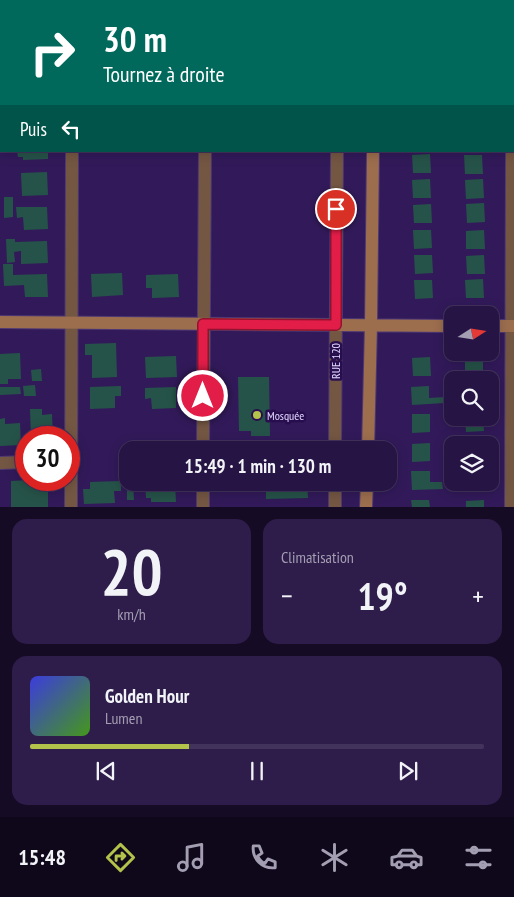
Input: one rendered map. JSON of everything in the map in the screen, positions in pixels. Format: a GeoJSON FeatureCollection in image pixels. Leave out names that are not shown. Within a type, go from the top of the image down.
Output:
{"type":"FeatureCollection","features":[{"type":"Feature","properties":{"kind":"street"},"geometry":{"type":"LineString","coordinates":[[70,426],[72,152]]}},
{"type":"Feature","properties":{"kind":"street"},"geometry":{"type":"LineString","coordinates":[[203,441],[204,152]]}},
{"type":"Feature","properties":{"kind":"street","name":"RUE 120"},"geometry":{"type":"LineString","coordinates":[[335,441],[337,152]]}},
{"type":"Feature","properties":{"kind":"street"},"geometry":{"type":"LineString","coordinates":[[368,441],[373,152]]}},
{"type":"Feature","properties":{"kind":"street"},"geometry":{"type":"LineString","coordinates":[[511,507],[512,152]]}},
{"type":"Feature","properties":{"kind":"street"},"geometry":{"type":"LineString","coordinates":[[0,322],[444,326]]}},
{"type":"Feature","properties":{"kind":"street"},"geometry":{"type":"LineString","coordinates":[[499,326],[513,326]]}},
{"type":"Feature","properties":{"kind":"street"},"geometry":{"type":"LineString","coordinates":[[0,463],[15,462]]}},
{"type":"Feature","properties":{"kind":"street"},"geometry":{"type":"LineString","coordinates":[[71,491],[71,507]]}},
{"type":"Feature","properties":{"kind":"street"},"geometry":{"type":"LineString","coordinates":[[203,491],[203,507]]}},
{"type":"Feature","properties":{"kind":"street"},"geometry":{"type":"LineString","coordinates":[[335,491],[335,507]]}},
{"type":"Feature","properties":{"kind":"street"},"geometry":{"type":"LineString","coordinates":[[366,507],[367,491]]}},
{"type":"Feature","properties":{"kind":"building"},"geometry":{"type":"Polygon","coordinates":[[[17,152],[48,152],[48,159],[23,160],[23,157],[18,157],[17,152]]]}},
{"type":"Feature","properties":{"kind":"building"},"geometry":{"type":"Polygon","coordinates":[[[430,154],[431,173],[413,173],[412,155],[430,154]]]}},
{"type":"Feature","properties":{"kind":"building"},"geometry":{"type":"Polygon","coordinates":[[[464,155],[482,155],[483,174],[465,174],[464,155]]]}},
{"type":"Feature","properties":{"kind":"building"},"geometry":{"type":"Polygon","coordinates":[[[47,172],[48,195],[22,196],[21,173],[47,172]]]}},
{"type":"Feature","properties":{"kind":"building"},"geometry":{"type":"Polygon","coordinates":[[[430,179],[431,198],[413,198],[412,180],[430,179]]]}},
{"type":"Feature","properties":{"kind":"building"},"geometry":{"type":"Polygon","coordinates":[[[483,179],[484,198],[466,199],[465,180],[483,179]]]}},
{"type":"Feature","properties":{"kind":"building"},"geometry":{"type":"Polygon","coordinates":[[[4,197],[13,197],[13,217],[4,218],[4,197]]]}},
{"type":"Feature","properties":{"kind":"building"},"geometry":{"type":"Polygon","coordinates":[[[484,203],[485,222],[467,223],[466,204],[484,203]]]}},
{"type":"Feature","properties":{"kind":"building"},"geometry":{"type":"Polygon","coordinates":[[[431,204],[432,223],[414,223],[413,205],[431,204]]]}},
{"type":"Feature","properties":{"kind":"building"},"geometry":{"type":"Polygon","coordinates":[[[16,207],[47,207],[48,229],[24,230],[23,217],[17,218],[16,207]]]}},
{"type":"Feature","properties":{"kind":"building"},"geometry":{"type":"Polygon","coordinates":[[[413,230],[431,230],[432,248],[414,249],[413,230]]]}},
{"type":"Feature","properties":{"kind":"building"},"geometry":{"type":"Polygon","coordinates":[[[484,230],[485,249],[466,249],[466,231],[484,230]]]}},
{"type":"Feature","properties":{"kind":"building"},"geometry":{"type":"Polygon","coordinates":[[[6,239],[15,239],[15,242],[47,241],[48,263],[21,264],[21,251],[14,252],[15,262],[7,263],[6,239]]]}},
{"type":"Feature","properties":{"kind":"building"},"geometry":{"type":"Polygon","coordinates":[[[414,255],[432,255],[433,273],[415,274],[414,255]]]}},
{"type":"Feature","properties":{"kind":"building"},"geometry":{"type":"Polygon","coordinates":[[[484,255],[485,274],[467,274],[466,256],[484,255]]]}},
{"type":"Feature","properties":{"kind":"building"},"geometry":{"type":"Polygon","coordinates":[[[3,264],[13,264],[13,275],[47,274],[48,297],[25,297],[24,285],[4,286],[3,264]]]}},
{"type":"Feature","properties":{"kind":"building"},"geometry":{"type":"Polygon","coordinates":[[[122,273],[123,295],[92,297],[91,274],[122,273]]]}},
{"type":"Feature","properties":{"kind":"building"},"geometry":{"type":"Polygon","coordinates":[[[178,274],[179,297],[152,298],[152,288],[146,288],[146,275],[178,274]]]}},
{"type":"Feature","properties":{"kind":"building"},"geometry":{"type":"Polygon","coordinates":[[[483,279],[484,298],[466,298],[465,280],[483,279]]]}},
{"type":"Feature","properties":{"kind":"building"},"geometry":{"type":"Polygon","coordinates":[[[414,280],[432,280],[433,298],[415,299],[414,280]]]}},
{"type":"Feature","properties":{"kind":"building"},"geometry":{"type":"Polygon","coordinates":[[[116,343],[117,377],[92,378],[92,355],[85,355],[85,344],[116,343]]]}},
{"type":"Feature","properties":{"kind":"building"},"geometry":{"type":"Polygon","coordinates":[[[20,353],[21,379],[8,379],[8,384],[0,384],[0,354],[20,353]]]}},
{"type":"Feature","properties":{"kind":"building"},"geometry":{"type":"Polygon","coordinates":[[[176,356],[177,377],[146,378],[145,357],[176,356]]]}},
{"type":"Feature","properties":{"kind":"building"},"geometry":{"type":"Polygon","coordinates":[[[430,357],[431,376],[413,376],[412,358],[430,357]]]}},
{"type":"Feature","properties":{"kind":"building"},"geometry":{"type":"Polygon","coordinates":[[[465,361],[483,361],[483,371],[465,371],[465,361]]]}},
{"type":"Feature","properties":{"kind":"building"},"geometry":{"type":"Polygon","coordinates":[[[41,369],[42,381],[32,381],[31,370],[41,369]]]}},
{"type":"Feature","properties":{"kind":"building"},"geometry":{"type":"Polygon","coordinates":[[[238,377],[269,377],[270,436],[251,436],[251,431],[239,431],[238,377]]]}},
{"type":"Feature","properties":{"kind":"building"},"geometry":{"type":"Polygon","coordinates":[[[35,385],[36,396],[24,396],[23,386],[35,385]]]}},
{"type":"Feature","properties":{"kind":"building"},"geometry":{"type":"Polygon","coordinates":[[[121,386],[121,396],[115,396],[115,408],[90,409],[90,387],[121,386]]]}},
{"type":"Feature","properties":{"kind":"building"},"geometry":{"type":"Polygon","coordinates":[[[429,386],[429,398],[444,397],[444,403],[412,405],[411,387],[429,386]]]}},
{"type":"Feature","properties":{"kind":"building"},"geometry":{"type":"Polygon","coordinates":[[[0,387],[20,387],[21,394],[0,395],[0,387]]]}},
{"type":"Feature","properties":{"kind":"building"},"geometry":{"type":"Polygon","coordinates":[[[176,387],[176,408],[152,409],[151,398],[145,399],[145,388],[176,387]]]}},
{"type":"Feature","properties":{"kind":"building"},"geometry":{"type":"Polygon","coordinates":[[[30,409],[42,409],[42,415],[52,414],[52,426],[31,426],[30,409]]]}},
{"type":"Feature","properties":{"kind":"building"},"geometry":{"type":"Polygon","coordinates":[[[412,414],[430,414],[430,432],[412,433],[412,414]]]}},
{"type":"Feature","properties":{"kind":"building"},"geometry":{"type":"Polygon","coordinates":[[[5,418],[5,424],[20,423],[20,426],[15,426],[15,445],[0,446],[0,419],[5,418]]]}},
{"type":"Feature","properties":{"kind":"building"},"geometry":{"type":"Polygon","coordinates":[[[466,426],[484,426],[484,431],[466,432],[466,426]]]}},
{"type":"Feature","properties":{"kind":"building"},"geometry":{"type":"Polygon","coordinates":[[[430,443],[430,461],[412,462],[412,444],[430,443]]]}},
{"type":"Feature","properties":{"kind":"building"},"geometry":{"type":"Polygon","coordinates":[[[411,471],[430,471],[430,482],[442,482],[443,489],[412,490],[411,471]]]}},
{"type":"Feature","properties":{"kind":"building"},"geometry":{"type":"Polygon","coordinates":[[[11,481],[15,481],[15,491],[48,491],[48,507],[11,507],[11,481]]]}},
{"type":"Feature","properties":{"kind":"building"},"geometry":{"type":"Polygon","coordinates":[[[119,481],[119,491],[114,491],[115,503],[84,504],[83,489],[90,489],[90,482],[119,481]]]}},
{"type":"Feature","properties":{"kind":"building"},"geometry":{"type":"Polygon","coordinates":[[[127,491],[134,491],[134,500],[127,500],[127,491]]]}},
{"type":"Feature","properties":{"kind":"building"},"geometry":{"type":"Polygon","coordinates":[[[146,491],[175,491],[176,502],[151,502],[151,498],[146,498],[146,491]]]}},
{"type":"Feature","properties":{"kind":"building"},"geometry":{"type":"Polygon","coordinates":[[[266,491],[308,491],[308,498],[266,499],[266,491]]]}},
{"type":"Feature","properties":{"kind":"building"},"geometry":{"type":"Polygon","coordinates":[[[411,500],[429,500],[430,507],[412,507],[411,500]]]}},
{"type":"Feature","properties":{"kind":"building"},"geometry":{"type":"Polygon","coordinates":[[[484,500],[484,507],[466,507],[466,501],[484,500]]]}},
{"type":"Feature","properties":{"kind":"place","name":"Mosquée"},"geometry":{"type":"Point","coordinates":[257,415]}},
{"type":"Feature","properties":{"kind":"route"},"geometry":{"type":"LineString","coordinates":[[203,396],[203,324],[336,325],[336,209]]}}]}
